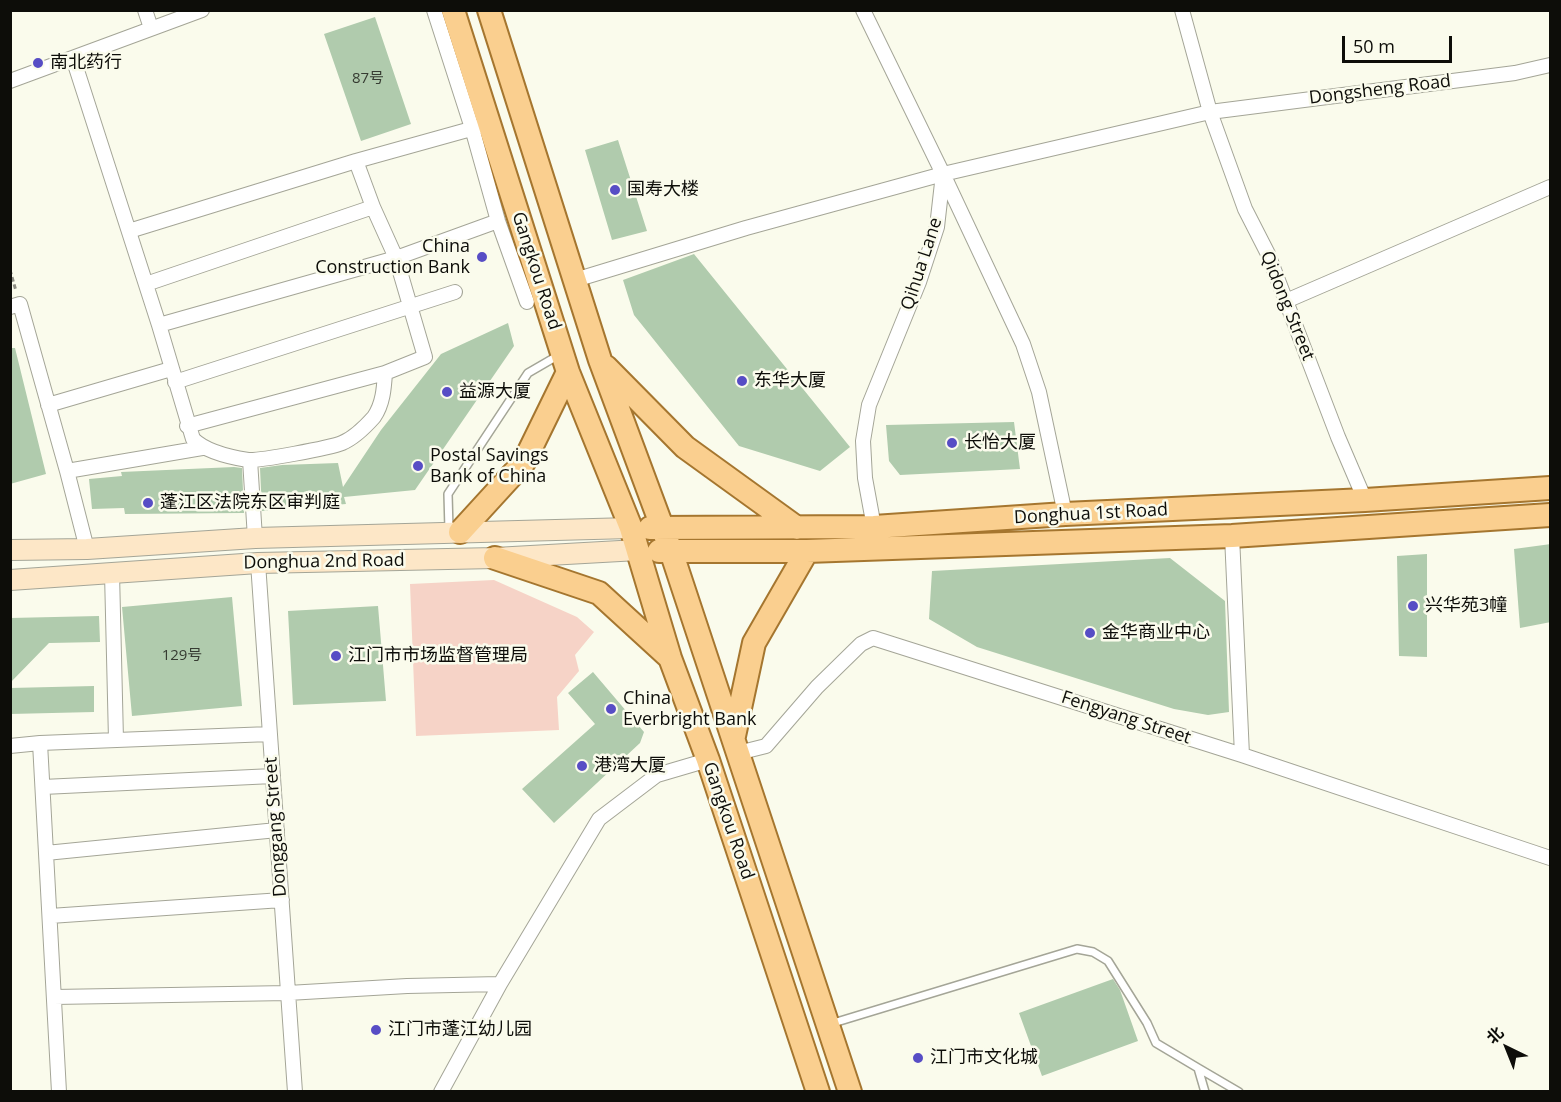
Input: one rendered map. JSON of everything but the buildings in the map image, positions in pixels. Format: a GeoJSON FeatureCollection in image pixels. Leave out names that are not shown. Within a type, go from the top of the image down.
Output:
{"type":"FeatureCollection","features":[{"type":"Feature","properties":{"kind":"main road","name":"Gangkou Road"},"geometry":{"type":"LineString","coordinates":[[453,10],[481,126],[537,276],[565,363],[631,528],[670,658],[708,760],[818,1092]]}},
{"type":"Feature","properties":{"kind":"main road","name":"Gangkou Road"},"geometry":{"type":"LineString","coordinates":[[489,10],[600,360],[663,528],[850,1092]]}},
{"type":"Feature","properties":{"kind":"main road"},"geometry":{"type":"LineString","coordinates":[[537,276],[572,272]]}},
{"type":"Feature","properties":{"kind":"main road"},"geometry":{"type":"LineString","coordinates":[[526,302],[554,327]]}},
{"type":"Feature","properties":{"kind":"main road"},"geometry":{"type":"LineString","coordinates":[[600,360],[685,447],[797,528]]}},
{"type":"Feature","properties":{"kind":"main road"},"geometry":{"type":"LineString","coordinates":[[454,532],[524,462],[565,363]]}},
{"type":"Feature","properties":{"kind":"main road","name":"Donghua 1st Road"},"geometry":{"type":"LineString","coordinates":[[631,528],[874,527],[1065,514],[1365,500],[1551,488]]}},
{"type":"Feature","properties":{"kind":"main road","name":"Donghua 1st Road"},"geometry":{"type":"LineString","coordinates":[[638,550],[671,552],[807,551],[1232,536],[1551,515]]}},
{"type":"Feature","properties":{"kind":"main road","name":"Donghua 2nd Road"},"geometry":{"type":"LineString","coordinates":[[10,550],[87,549],[255,538],[631,528]]}},
{"type":"Feature","properties":{"kind":"main road","name":"Donghua 2nd Road"},"geometry":{"type":"LineString","coordinates":[[10,580],[258,563],[495,558],[638,550]]}},
{"type":"Feature","properties":{"kind":"main road"},"geometry":{"type":"LineString","coordinates":[[736,745],[754,643],[807,551]]}},
{"type":"Feature","properties":{"kind":"main road"},"geometry":{"type":"LineString","coordinates":[[495,558],[599,592],[670,658]]}},
{"type":"Feature","properties":{"kind":"main road"},"geometry":{"type":"LineString","coordinates":[[735,842],[765,834]]}},
{"type":"Feature","properties":{"kind":"street"},"geometry":{"type":"LineString","coordinates":[[145,10],[151,28]]}},
{"type":"Feature","properties":{"kind":"street"},"geometry":{"type":"LineString","coordinates":[[10,81],[202,10]]}},
{"type":"Feature","properties":{"kind":"street"},"geometry":{"type":"LineString","coordinates":[[434,10],[481,126],[498,220],[526,302]]}},
{"type":"Feature","properties":{"kind":"street"},"geometry":{"type":"LineString","coordinates":[[863,10],[1023,344],[1039,392],[1065,514]]}},
{"type":"Feature","properties":{"kind":"street","name":"Qidong Street"},"geometry":{"type":"LineString","coordinates":[[1182,10],[1210,112],[1245,209],[1268,254],[1365,500]]}},
{"type":"Feature","properties":{"kind":"street"},"geometry":{"type":"LineString","coordinates":[[73,58],[159,325],[188,426],[193,439],[202,448]]}},
{"type":"Feature","properties":{"kind":"street","name":"Dongsheng Road"},"geometry":{"type":"LineString","coordinates":[[572,272],[746,228],[943,174],[1210,112],[1515,73],[1551,65]]}},
{"type":"Feature","properties":{"kind":"street"},"geometry":{"type":"LineString","coordinates":[[129,231],[356,161],[481,126]]}},
{"type":"Feature","properties":{"kind":"street"},"geometry":{"type":"LineString","coordinates":[[188,426],[385,373],[425,357],[396,258],[373,207],[356,161]]}},
{"type":"Feature","properties":{"kind":"street","name":"Qihua Lane"},"geometry":{"type":"LineString","coordinates":[[874,527],[865,478],[863,441],[869,405],[919,282],[937,227],[943,174]]}},
{"type":"Feature","properties":{"kind":"street"},"geometry":{"type":"LineString","coordinates":[[1286,300],[1551,187]]}},
{"type":"Feature","properties":{"kind":"street"},"geometry":{"type":"LineString","coordinates":[[146,284],[373,207]]}},
{"type":"Feature","properties":{"kind":"street"},"geometry":{"type":"LineString","coordinates":[[159,325],[396,258],[498,220]]}},
{"type":"Feature","properties":{"kind":"street"},"geometry":{"type":"LineString","coordinates":[[48,405],[173,375],[455,292]]}},
{"type":"Feature","properties":{"kind":"street"},"geometry":{"type":"LineString","coordinates":[[15,305],[48,405],[87,549]]}},
{"type":"Feature","properties":{"kind":"street"},"geometry":{"type":"LineString","coordinates":[[67,471],[202,448],[250,460],[327,448],[345,442],[364,427],[375,414],[383,396],[385,373]]}},
{"type":"Feature","properties":{"kind":"street"},"geometry":{"type":"LineString","coordinates":[[250,460],[255,538]]}},
{"type":"Feature","properties":{"kind":"street"},"geometry":{"type":"LineString","coordinates":[[1232,536],[1242,755]]}},
{"type":"Feature","properties":{"kind":"street","name":"Donggang Street"},"geometry":{"type":"LineString","coordinates":[[258,563],[295,1092]]}},
{"type":"Feature","properties":{"kind":"street"},"geometry":{"type":"LineString","coordinates":[[112,573],[116,740]]}},
{"type":"Feature","properties":{"kind":"street","name":"Fengyang Street"},"geometry":{"type":"LineString","coordinates":[[736,745],[766,746],[818,687],[861,644],[873,638],[1242,755],[1551,858]]}},
{"type":"Feature","properties":{"kind":"street"},"geometry":{"type":"LineString","coordinates":[[10,746],[270,734]]}},
{"type":"Feature","properties":{"kind":"street"},"geometry":{"type":"LineString","coordinates":[[40,743],[60,1092]]}},
{"type":"Feature","properties":{"kind":"street"},"geometry":{"type":"LineString","coordinates":[[441,1092],[500,984],[599,819],[657,775],[708,760]]}},
{"type":"Feature","properties":{"kind":"street"},"geometry":{"type":"LineString","coordinates":[[43,788],[273,776]]}},
{"type":"Feature","properties":{"kind":"street"},"geometry":{"type":"LineString","coordinates":[[46,853],[277,830]]}},
{"type":"Feature","properties":{"kind":"street"},"geometry":{"type":"LineString","coordinates":[[50,916],[282,900]]}},
{"type":"Feature","properties":{"kind":"street"},"geometry":{"type":"LineString","coordinates":[[54,997],[288,993],[407,986],[500,984]]}},
{"type":"Feature","properties":{"kind":"lane"},"geometry":{"type":"LineString","coordinates":[[454,532],[448,494],[528,373],[565,363]]}},
{"type":"Feature","properties":{"kind":"lane"},"geometry":{"type":"LineString","coordinates":[[828,1024],[1077,949],[1093,952],[1108,961],[1147,1023],[1156,1043],[1239,1092]]}},
{"type":"Feature","properties":{"kind":"lane"},"geometry":{"type":"LineString","coordinates":[[1198,1068],[1205,1092]]}},
{"type":"Feature","properties":{"kind":"path"},"geometry":{"type":"LineString","coordinates":[[10,270],[15,305]]}},
{"type":"Feature","properties":{"kind":"shaded area"},"geometry":{"type":"Polygon","coordinates":[[[494,580],[577,617],[594,632],[575,655],[579,671],[557,697],[559,730],[416,736],[410,584],[494,580]]]}},
{"type":"Feature","properties":{"kind":"place","name":"南北药行"},"geometry":{"type":"Point","coordinates":[38,63]}},
{"type":"Feature","properties":{"kind":"place","name":"国寿大楼"},"geometry":{"type":"Point","coordinates":[615,190]}},
{"type":"Feature","properties":{"kind":"place","name":"China Construction Bank"},"geometry":{"type":"Point","coordinates":[482,257]}},
{"type":"Feature","properties":{"kind":"place","name":"东华大厦"},"geometry":{"type":"Point","coordinates":[742,381]}},
{"type":"Feature","properties":{"kind":"place","name":"益源大厦"},"geometry":{"type":"Point","coordinates":[447,392]}},
{"type":"Feature","properties":{"kind":"place","name":"长怡大厦"},"geometry":{"type":"Point","coordinates":[952,443]}},
{"type":"Feature","properties":{"kind":"place","name":"Postal Savings Bank of China"},"geometry":{"type":"Point","coordinates":[418,466]}},
{"type":"Feature","properties":{"kind":"place","name":"蓬江区法院东区审判庭"},"geometry":{"type":"Point","coordinates":[148,503]}},
{"type":"Feature","properties":{"kind":"place","name":"兴华苑3幢"},"geometry":{"type":"Point","coordinates":[1413,606]}},
{"type":"Feature","properties":{"kind":"place","name":"金华商业中心"},"geometry":{"type":"Point","coordinates":[1090,633]}},
{"type":"Feature","properties":{"kind":"place","name":"江门市市场监督管理局"},"geometry":{"type":"Point","coordinates":[336,656]}},
{"type":"Feature","properties":{"kind":"place","name":"China Everbright Bank"},"geometry":{"type":"Point","coordinates":[611,709]}},
{"type":"Feature","properties":{"kind":"place","name":"港湾大厦"},"geometry":{"type":"Point","coordinates":[582,766]}},
{"type":"Feature","properties":{"kind":"place","name":"江门市蓬江幼儿园"},"geometry":{"type":"Point","coordinates":[376,1030]}},
{"type":"Feature","properties":{"kind":"place","name":"江门市文化城"},"geometry":{"type":"Point","coordinates":[918,1058]}}]}
